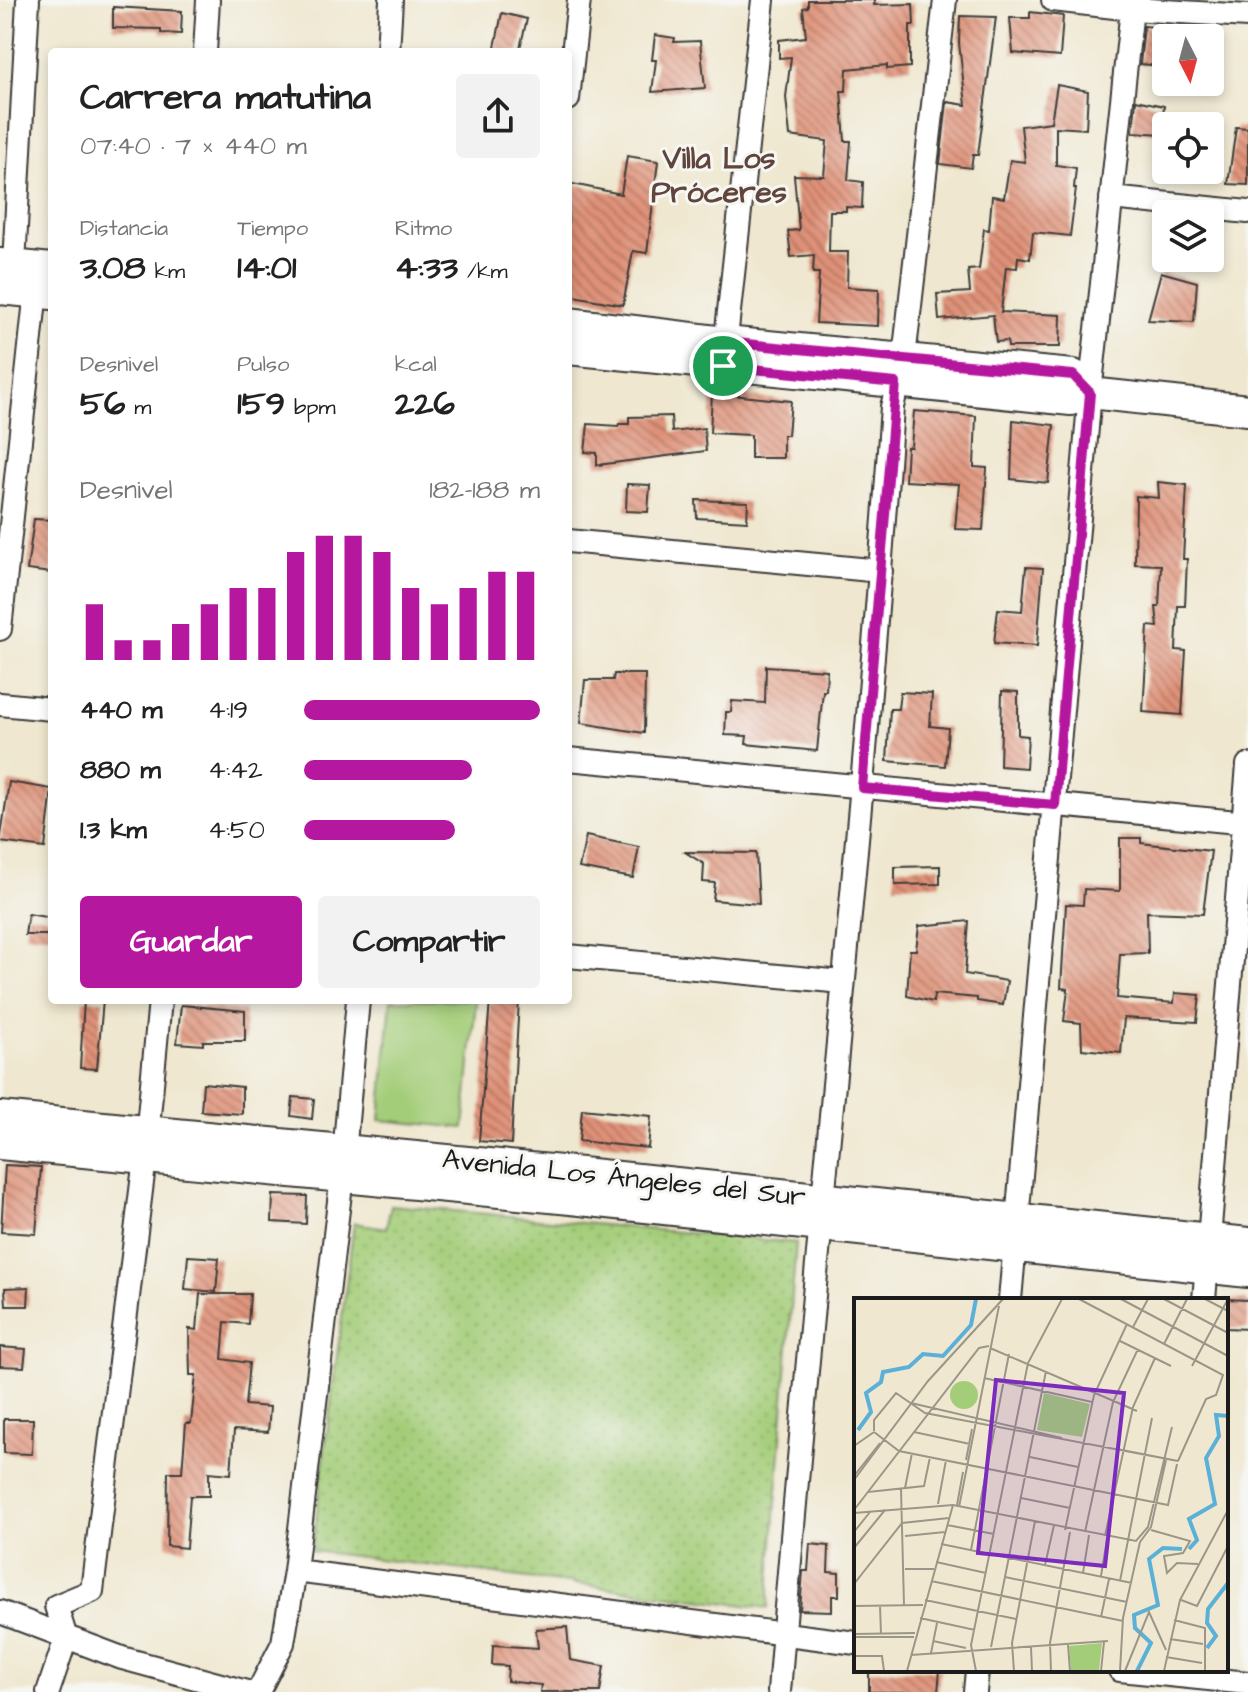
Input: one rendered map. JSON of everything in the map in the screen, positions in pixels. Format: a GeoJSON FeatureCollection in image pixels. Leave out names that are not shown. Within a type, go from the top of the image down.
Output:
{"type":"FeatureCollection","features":[{"type":"Feature","properties":{"kind":"street"},"geometry":{"type":"LineString","coordinates":[[0,629],[27,277],[28,0]]}},
{"type":"Feature","properties":{"kind":"street"},"geometry":{"type":"LineString","coordinates":[[205,48],[208,0]]}},
{"type":"Feature","properties":{"kind":"street"},"geometry":{"type":"LineString","coordinates":[[388,48],[391,0]]}},
{"type":"Feature","properties":{"kind":"street"},"geometry":{"type":"LineString","coordinates":[[572,63],[579,0]]}},
{"type":"Feature","properties":{"kind":"street"},"geometry":{"type":"LineString","coordinates":[[724,354],[763,0]]}},
{"type":"Feature","properties":{"kind":"street"},"geometry":{"type":"LineString","coordinates":[[779,1692],[900,371],[945,0]]}},
{"type":"Feature","properties":{"kind":"street"},"geometry":{"type":"LineString","coordinates":[[1053,0],[1248,16]]}},
{"type":"Feature","properties":{"kind":"street"},"geometry":{"type":"LineString","coordinates":[[1010,1298],[1090,393],[1130,4]]}},
{"type":"Feature","properties":{"kind":"street"},"geometry":{"type":"LineString","coordinates":[[1111,198],[1248,212]]}},
{"type":"Feature","properties":{"kind":"street"},"geometry":{"type":"LineString","coordinates":[[572,324],[724,354]]}},
{"type":"Feature","properties":{"kind":"street"},"geometry":{"type":"LineString","coordinates":[[572,349],[724,354],[900,371],[1071,400],[1090,393],[1248,410]]}},
{"type":"Feature","properties":{"kind":"street"},"geometry":{"type":"LineString","coordinates":[[572,541],[881,571]]}},
{"type":"Feature","properties":{"kind":"street"},"geometry":{"type":"LineString","coordinates":[[0,704],[48,709]]}},
{"type":"Feature","properties":{"kind":"street"},"geometry":{"type":"LineString","coordinates":[[572,759],[1246,823]]}},
{"type":"Feature","properties":{"kind":"street"},"geometry":{"type":"LineString","coordinates":[[1204,1298],[1246,823],[1248,765]]}},
{"type":"Feature","properties":{"kind":"street"},"geometry":{"type":"LineString","coordinates":[[572,956],[842,982]]}},
{"type":"Feature","properties":{"kind":"street"},"geometry":{"type":"LineString","coordinates":[[48,1692],[66,1638],[56,1606],[92,1591],[146,1144],[160,1004]]}},
{"type":"Feature","properties":{"kind":"street"},"geometry":{"type":"LineString","coordinates":[[258,1692],[283,1643],[295,1571],[343,1164],[358,1004]]}},
{"type":"Feature","properties":{"kind":"street","name":"Avenida Los Ángeles del Sur"},"geometry":{"type":"LineString","coordinates":[[0,1117],[146,1144],[1208,1254]]}},
{"type":"Feature","properties":{"kind":"street","name":"Avenida Los Ángeles del Sur"},"geometry":{"type":"LineString","coordinates":[[0,1144],[146,1144]]}},
{"type":"Feature","properties":{"kind":"street"},"geometry":{"type":"LineString","coordinates":[[1208,1254],[1248,1243]]}},
{"type":"Feature","properties":{"kind":"street"},"geometry":{"type":"LineString","coordinates":[[1208,1254],[1248,1272]]}},
{"type":"Feature","properties":{"kind":"street"},"geometry":{"type":"LineString","coordinates":[[295,1571],[854,1643]]}},
{"type":"Feature","properties":{"kind":"street"},"geometry":{"type":"LineString","coordinates":[[0,1612],[148,1666],[247,1692]]}},
{"type":"Feature","properties":{"kind":"street"},"geometry":{"type":"LineString","coordinates":[[975,1692],[977,1672]]}},
{"type":"Feature","properties":{"kind":"street"},"geometry":{"type":"LineString","coordinates":[[1133,1672],[1178,1679],[1248,1683]]}},
{"type":"Feature","properties":{"kind":"green space"},"geometry":{"type":"Polygon","coordinates":[[[391,1004],[476,1004],[464,1128],[380,1120],[391,1004]]]}},
{"type":"Feature","properties":{"kind":"green space"},"geometry":{"type":"Polygon","coordinates":[[[391,1205],[796,1243],[768,1608],[312,1551],[354,1223],[386,1228],[391,1205]]]}},
{"type":"Feature","properties":{"kind":"building"},"geometry":{"type":"Polygon","coordinates":[[[808,0],[875,0],[874,5],[913,4],[910,67],[887,69],[887,65],[847,69],[846,91],[841,91],[845,141],[851,141],[848,180],[863,182],[862,208],[846,207],[846,211],[830,211],[829,252],[848,252],[847,287],[879,289],[878,326],[816,323],[819,273],[813,273],[814,255],[791,257],[788,231],[799,230],[794,175],[824,176],[827,141],[790,136],[786,97],[791,57],[779,58],[779,40],[806,37],[803,8],[808,7],[808,0]]]}},
{"type":"Feature","properties":{"kind":"building"},"geometry":{"type":"Polygon","coordinates":[[[113,7],[182,11],[181,34],[161,33],[161,29],[113,28],[113,7]]]}},
{"type":"Feature","properties":{"kind":"building"},"geometry":{"type":"Polygon","coordinates":[[[1030,12],[1063,16],[1060,57],[1013,53],[1010,18],[1030,18],[1030,12]]]}},
{"type":"Feature","properties":{"kind":"building"},"geometry":{"type":"Polygon","coordinates":[[[502,13],[527,19],[520,48],[495,48],[502,13]]]}},
{"type":"Feature","properties":{"kind":"building"},"geometry":{"type":"Polygon","coordinates":[[[960,16],[996,17],[978,155],[973,155],[971,168],[940,164],[947,102],[966,105],[959,43],[960,16]]]}},
{"type":"Feature","properties":{"kind":"building"},"geometry":{"type":"Polygon","coordinates":[[[1144,26],[1152,27],[1152,65],[1140,64],[1144,26]]]}},
{"type":"Feature","properties":{"kind":"building"},"geometry":{"type":"Polygon","coordinates":[[[655,35],[675,38],[674,42],[700,41],[705,88],[652,92],[655,35]]]}},
{"type":"Feature","properties":{"kind":"building"},"geometry":{"type":"Polygon","coordinates":[[[1057,85],[1088,91],[1086,129],[1056,127],[1056,165],[1076,168],[1070,236],[1033,232],[1030,259],[1018,257],[1017,268],[1006,267],[1001,312],[1061,315],[1060,347],[1008,347],[1007,341],[996,342],[993,315],[939,320],[937,294],[970,292],[968,270],[979,269],[984,229],[989,230],[992,196],[1004,198],[1010,160],[1025,162],[1021,126],[1051,122],[1057,85]]]}},
{"type":"Feature","properties":{"kind":"building"},"geometry":{"type":"Polygon","coordinates":[[[1136,100],[1164,106],[1163,112],[1152,112],[1152,133],[1133,132],[1136,100]]]}},
{"type":"Feature","properties":{"kind":"building"},"geometry":{"type":"Polygon","coordinates":[[[1236,127],[1248,128],[1248,185],[1228,184],[1236,127]]]}},
{"type":"Feature","properties":{"kind":"building"},"geometry":{"type":"Polygon","coordinates":[[[627,156],[658,161],[647,253],[633,251],[623,305],[572,296],[572,184],[621,194],[627,156]]]}},
{"type":"Feature","properties":{"kind":"building"},"geometry":{"type":"Polygon","coordinates":[[[1161,272],[1197,282],[1194,322],[1148,320],[1161,272]]]}},
{"type":"Feature","properties":{"kind":"building"},"geometry":{"type":"Polygon","coordinates":[[[712,393],[791,401],[788,435],[783,435],[783,458],[751,458],[751,435],[710,433],[712,393]]]}},
{"type":"Feature","properties":{"kind":"building"},"geometry":{"type":"Polygon","coordinates":[[[914,411],[976,416],[974,467],[987,468],[983,530],[955,529],[959,484],[905,481],[914,411]]]}},
{"type":"Feature","properties":{"kind":"building"},"geometry":{"type":"Polygon","coordinates":[[[671,416],[672,432],[704,428],[706,451],[597,465],[597,453],[585,452],[588,424],[618,426],[629,424],[629,417],[671,416]]]}},
{"type":"Feature","properties":{"kind":"building"},"geometry":{"type":"Polygon","coordinates":[[[1013,420],[1054,425],[1048,483],[1011,479],[1013,420]]]}},
{"type":"Feature","properties":{"kind":"building"},"geometry":{"type":"Polygon","coordinates":[[[1158,482],[1187,485],[1183,559],[1187,559],[1185,606],[1178,606],[1176,650],[1186,651],[1182,715],[1143,712],[1148,626],[1158,627],[1156,607],[1159,607],[1161,565],[1135,564],[1136,496],[1159,498],[1158,482]]]}},
{"type":"Feature","properties":{"kind":"building"},"geometry":{"type":"Polygon","coordinates":[[[627,484],[650,485],[648,512],[626,511],[627,484]]]}},
{"type":"Feature","properties":{"kind":"building"},"geometry":{"type":"Polygon","coordinates":[[[696,500],[748,502],[747,521],[697,518],[696,500]]]}},
{"type":"Feature","properties":{"kind":"building"},"geometry":{"type":"Polygon","coordinates":[[[34,519],[48,520],[48,573],[27,570],[34,519]]]}},
{"type":"Feature","properties":{"kind":"building"},"geometry":{"type":"Polygon","coordinates":[[[1026,567],[1043,568],[1037,646],[994,643],[998,609],[1022,611],[1026,567]]]}},
{"type":"Feature","properties":{"kind":"building"},"geometry":{"type":"Polygon","coordinates":[[[766,666],[827,670],[817,751],[746,744],[747,736],[725,735],[726,712],[731,712],[732,701],[765,703],[766,666]]]}},
{"type":"Feature","properties":{"kind":"building"},"geometry":{"type":"Polygon","coordinates":[[[614,674],[645,674],[644,733],[581,723],[585,680],[613,680],[614,674]]]}},
{"type":"Feature","properties":{"kind":"building"},"geometry":{"type":"Polygon","coordinates":[[[1002,691],[1018,692],[1018,735],[1028,736],[1026,768],[1000,766],[1002,691]]]}},
{"type":"Feature","properties":{"kind":"building"},"geometry":{"type":"Polygon","coordinates":[[[900,692],[932,694],[930,726],[948,728],[945,766],[887,761],[890,709],[898,709],[900,692]]]}},
{"type":"Feature","properties":{"kind":"building"},"geometry":{"type":"Polygon","coordinates":[[[9,782],[48,788],[45,848],[0,842],[9,782]]]}},
{"type":"Feature","properties":{"kind":"building"},"geometry":{"type":"Polygon","coordinates":[[[586,836],[639,847],[633,878],[579,868],[586,836]]]}},
{"type":"Feature","properties":{"kind":"building"},"geometry":{"type":"Polygon","coordinates":[[[1120,838],[1141,838],[1141,843],[1211,851],[1203,914],[1147,912],[1148,953],[1120,954],[1117,998],[1174,1003],[1175,993],[1200,995],[1197,1022],[1124,1018],[1121,1053],[1082,1049],[1081,1023],[1064,1021],[1068,989],[1061,988],[1066,904],[1083,905],[1084,889],[1120,891],[1120,838]]]}},
{"type":"Feature","properties":{"kind":"building"},"geometry":{"type":"Polygon","coordinates":[[[685,852],[756,853],[759,904],[713,900],[715,883],[703,882],[704,864],[685,852]]]}},
{"type":"Feature","properties":{"kind":"building"},"geometry":{"type":"Polygon","coordinates":[[[940,866],[940,884],[895,885],[895,867],[940,866]]]}},
{"type":"Feature","properties":{"kind":"building"},"geometry":{"type":"Polygon","coordinates":[[[28,914],[48,917],[48,935],[25,935],[28,914]]]}},
{"type":"Feature","properties":{"kind":"building"},"geometry":{"type":"Polygon","coordinates":[[[969,921],[965,974],[1007,981],[1003,1005],[977,1001],[977,998],[934,994],[933,1002],[907,996],[910,950],[916,950],[919,926],[969,921]]]}},
{"type":"Feature","properties":{"kind":"building"},"geometry":{"type":"Polygon","coordinates":[[[84,1004],[103,1004],[97,1069],[80,1068],[84,1004]]]}},
{"type":"Feature","properties":{"kind":"building"},"geometry":{"type":"Polygon","coordinates":[[[490,1004],[519,1004],[511,1144],[479,1141],[490,1004]]]}},
{"type":"Feature","properties":{"kind":"building"},"geometry":{"type":"Polygon","coordinates":[[[181,1005],[245,1011],[245,1041],[203,1041],[203,1045],[177,1043],[181,1005]]]}},
{"type":"Feature","properties":{"kind":"building"},"geometry":{"type":"Polygon","coordinates":[[[203,1083],[242,1087],[242,1114],[201,1111],[203,1083]]]}},
{"type":"Feature","properties":{"kind":"building"},"geometry":{"type":"Polygon","coordinates":[[[293,1097],[314,1099],[312,1119],[291,1116],[293,1097]]]}},
{"type":"Feature","properties":{"kind":"building"},"geometry":{"type":"Polygon","coordinates":[[[582,1109],[651,1116],[648,1148],[579,1141],[582,1109]]]}},
{"type":"Feature","properties":{"kind":"building"},"geometry":{"type":"Polygon","coordinates":[[[5,1165],[41,1167],[36,1234],[1,1232],[5,1165]]]}},
{"type":"Feature","properties":{"kind":"building"},"geometry":{"type":"Polygon","coordinates":[[[273,1195],[307,1196],[306,1224],[272,1222],[273,1195]]]}},
{"type":"Feature","properties":{"kind":"building"},"geometry":{"type":"Polygon","coordinates":[[[188,1256],[219,1258],[216,1292],[185,1289],[188,1256]]]}},
{"type":"Feature","properties":{"kind":"building"},"geometry":{"type":"Polygon","coordinates":[[[29,1287],[28,1306],[6,1306],[5,1288],[29,1287]]]}},
{"type":"Feature","properties":{"kind":"building"},"geometry":{"type":"Polygon","coordinates":[[[200,1294],[250,1294],[248,1324],[225,1322],[222,1359],[249,1363],[245,1405],[270,1407],[268,1432],[234,1430],[231,1474],[209,1472],[209,1496],[190,1496],[186,1548],[167,1546],[168,1472],[182,1472],[186,1423],[191,1423],[196,1375],[190,1375],[189,1329],[197,1330],[200,1294]]]}},
{"type":"Feature","properties":{"kind":"building"},"geometry":{"type":"Polygon","coordinates":[[[1228,1299],[1248,1300],[1248,1329],[1228,1328],[1228,1299]]]}},
{"type":"Feature","properties":{"kind":"building"},"geometry":{"type":"Polygon","coordinates":[[[0,1347],[26,1349],[24,1367],[0,1366],[0,1347]]]}},
{"type":"Feature","properties":{"kind":"building"},"geometry":{"type":"Polygon","coordinates":[[[4,1419],[33,1419],[32,1454],[4,1453],[4,1419]]]}},
{"type":"Feature","properties":{"kind":"building"},"geometry":{"type":"Polygon","coordinates":[[[810,1544],[829,1546],[828,1572],[839,1573],[839,1596],[832,1596],[832,1611],[800,1610],[803,1571],[808,1571],[810,1544]]]}},
{"type":"Feature","properties":{"kind":"building"},"geometry":{"type":"Polygon","coordinates":[[[567,1627],[570,1660],[604,1666],[600,1692],[540,1692],[541,1685],[507,1681],[508,1666],[492,1665],[493,1645],[538,1648],[536,1629],[567,1627]]]}},
{"type":"Feature","properties":{"kind":"building"},"geometry":{"type":"Polygon","coordinates":[[[869,1672],[940,1672],[938,1692],[869,1692],[869,1672]]]}},
{"type":"Feature","properties":{"kind":"district","name":"Villa Los Próceres"},"geometry":{"type":"Point","coordinates":[719,176]}},
{"type":"Feature","properties":{"kind":"route"},"geometry":{"type":"LineString","coordinates":[[725,342],[1073,375],[1090,393],[1055,805],[862,788],[896,383],[723,366],[725,342]]}}]}
